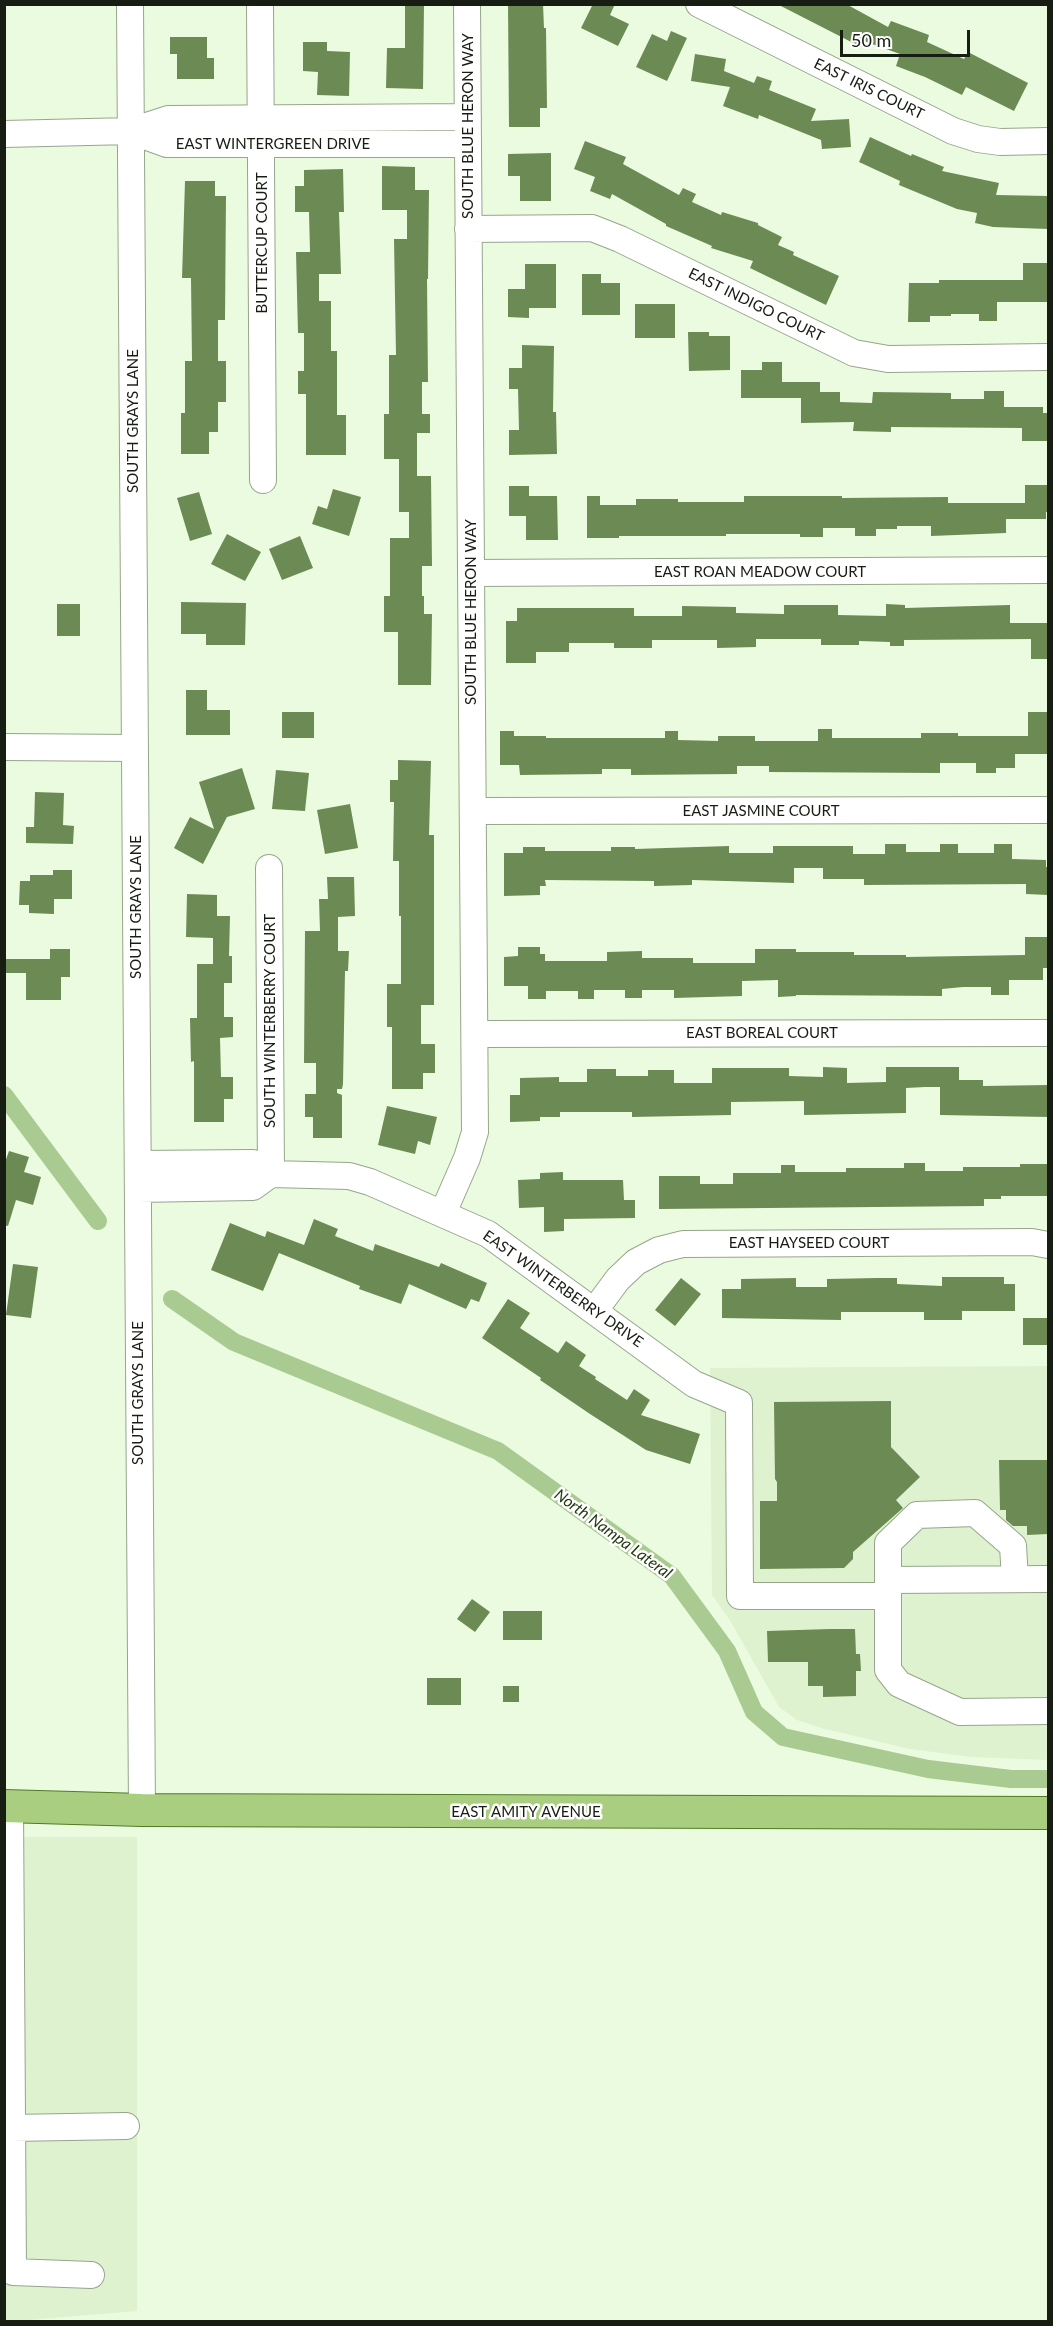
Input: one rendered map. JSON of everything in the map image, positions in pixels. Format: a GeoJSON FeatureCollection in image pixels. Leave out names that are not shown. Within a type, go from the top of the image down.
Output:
{"type":"FeatureCollection","features":[{"type":"Feature","properties":{"kind":"main road","name":"EAST AMITY AVENUE"},"geometry":{"type":"LineString","coordinates":[[7,1807],[142,1810],[1048,1813]]}},
{"type":"Feature","properties":{"kind":"street","name":"SOUTH GRAYS LANE"},"geometry":{"type":"LineString","coordinates":[[130,4],[138,1176],[137,1336],[142,1810]]}},
{"type":"Feature","properties":{"kind":"street","name":"SOUTH BLUE HERON WAY"},"geometry":{"type":"LineString","coordinates":[[443,1213],[476,1132],[467,4]]}},
{"type":"Feature","properties":{"kind":"street","name":"EAST IRIS COURT"},"geometry":{"type":"LineString","coordinates":[[699,4],[953,131],[978,139],[1000,142],[1048,141]]}},
{"type":"Feature","properties":{"kind":"street","name":"BUTTERCUP COURT"},"geometry":{"type":"LineString","coordinates":[[260,6],[263,480]]}},
{"type":"Feature","properties":{"kind":"street","name":"EAST WINTERGREEN DRIVE"},"geometry":{"type":"LineString","coordinates":[[131,131],[168,119],[468,117]]}},
{"type":"Feature","properties":{"kind":"street","name":"EAST WINTERGREEN DRIVE"},"geometry":{"type":"LineString","coordinates":[[131,131],[167,144],[468,144]]}},
{"type":"Feature","properties":{"kind":"street"},"geometry":{"type":"LineString","coordinates":[[4,134],[131,131]]}},
{"type":"Feature","properties":{"kind":"street","name":"EAST INDIGO COURT"},"geometry":{"type":"LineString","coordinates":[[468,229],[592,228],[620,239],[854,353],[888,359],[1048,357]]}},
{"type":"Feature","properties":{"kind":"street","name":"EAST ROAN MEADOW COURT"},"geometry":{"type":"LineString","coordinates":[[471,573],[1048,570]]}},
{"type":"Feature","properties":{"kind":"street"},"geometry":{"type":"LineString","coordinates":[[4,747],[135,748]]}},
{"type":"Feature","properties":{"kind":"street","name":"EAST JASMINE COURT"},"geometry":{"type":"LineString","coordinates":[[473,811],[1048,810]]}},
{"type":"Feature","properties":{"kind":"street","name":"SOUTH WINTERBERRY COURT"},"geometry":{"type":"LineString","coordinates":[[269,868],[272,1174]]}},
{"type":"Feature","properties":{"kind":"street","name":"EAST BOREAL COURT"},"geometry":{"type":"LineString","coordinates":[[475,1034],[1048,1033]]}},
{"type":"Feature","properties":{"kind":"street","name":"EAST WINTERBERRY DRIVE"},"geometry":{"type":"LineString","coordinates":[[138,1176],[253,1186],[272,1174],[348,1176],[370,1182],[488,1234],[694,1384],[739,1402],[740,1596],[888,1588]]}},
{"type":"Feature","properties":{"kind":"street","name":"EAST HAYSEED COURT"},"geometry":{"type":"LineString","coordinates":[[595,1310],[618,1279],[636,1262],[658,1250],[683,1244],[1032,1242],[1048,1245]]}},
{"type":"Feature","properties":{"kind":"street"},"geometry":{"type":"LineString","coordinates":[[1015,1579],[1013,1546],[975,1512],[917,1515],[888,1543],[888,1670],[899,1684],[960,1712],[1048,1711]]}},
{"type":"Feature","properties":{"kind":"street"},"geometry":{"type":"LineString","coordinates":[[888,1588],[1015,1579],[1048,1579]]}},
{"type":"Feature","properties":{"kind":"street"},"geometry":{"type":"LineString","coordinates":[[7,1807],[13,2272],[91,2275]]}},
{"type":"Feature","properties":{"kind":"street"},"geometry":{"type":"LineString","coordinates":[[10,2112],[126,2126]]}},
{"type":"Feature","properties":{"kind":"shaded area"},"geometry":{"type":"Polygon","coordinates":[[[1048,1366],[1048,1760],[971,1757],[910,1749],[825,1729],[797,1720],[779,1707],[731,1622],[712,1595],[710,1368],[1048,1366]]]}},
{"type":"Feature","properties":{"kind":"shaded area"},"geometry":{"type":"Polygon","coordinates":[[[5,1837],[137,1837],[137,2311],[5,2322],[5,1837]]]}},
{"type":"Feature","properties":{"kind":"building"},"geometry":{"type":"Polygon","coordinates":[[[405,4],[424,4],[423,89],[386,88],[387,48],[405,48],[405,4]]]}},
{"type":"Feature","properties":{"kind":"building"},"geometry":{"type":"Polygon","coordinates":[[[508,4],[543,4],[544,28],[546,28],[547,108],[540,108],[540,127],[509,127],[508,4]]]}},
{"type":"Feature","properties":{"kind":"building"},"geometry":{"type":"Polygon","coordinates":[[[593,4],[615,4],[610,15],[629,24],[618,46],[581,28],[593,4]]]}},
{"type":"Feature","properties":{"kind":"building"},"geometry":{"type":"Polygon","coordinates":[[[777,4],[846,4],[888,27],[891,21],[929,35],[927,42],[964,59],[968,52],[1028,83],[1014,111],[966,87],[962,95],[896,66],[900,54],[864,41],[861,47],[777,4]]]}},
{"type":"Feature","properties":{"kind":"building"},"geometry":{"type":"Polygon","coordinates":[[[671,31],[687,38],[667,81],[636,67],[652,34],[667,41],[671,31]]]}},
{"type":"Feature","properties":{"kind":"building"},"geometry":{"type":"Polygon","coordinates":[[[170,37],[207,37],[207,58],[214,58],[214,79],[177,79],[177,54],[170,54],[170,37]]]}},
{"type":"Feature","properties":{"kind":"building"},"geometry":{"type":"Polygon","coordinates":[[[303,42],[327,42],[327,51],[350,52],[349,96],[317,95],[318,72],[303,71],[303,42]]]}},
{"type":"Feature","properties":{"kind":"building"},"geometry":{"type":"Polygon","coordinates":[[[695,54],[726,59],[724,71],[754,83],[757,76],[772,81],[769,90],[816,109],[811,121],[849,119],[851,147],[822,149],[821,140],[759,115],[758,119],[723,106],[730,87],[691,81],[695,54]]]}},
{"type":"Feature","properties":{"kind":"building"},"geometry":{"type":"Polygon","coordinates":[[[870,137],[911,156],[912,154],[944,167],[942,171],[999,183],[996,195],[1048,196],[1048,229],[993,227],[975,223],[977,213],[957,209],[899,185],[900,181],[859,162],[870,137]]]}},
{"type":"Feature","properties":{"kind":"building"},"geometry":{"type":"Polygon","coordinates":[[[585,141],[626,157],[623,164],[679,195],[683,188],[696,194],[692,202],[721,215],[722,212],[758,223],[782,237],[778,245],[794,252],[793,255],[839,276],[826,305],[750,268],[753,261],[711,248],[712,246],[666,226],[612,194],[610,199],[590,191],[595,177],[574,169],[585,141]]]}},
{"type":"Feature","properties":{"kind":"building"},"geometry":{"type":"Polygon","coordinates":[[[551,153],[551,201],[520,201],[520,176],[508,176],[508,154],[551,153]]]}},
{"type":"Feature","properties":{"kind":"building"},"geometry":{"type":"Polygon","coordinates":[[[382,166],[415,167],[415,190],[429,190],[428,382],[422,382],[422,414],[430,414],[430,433],[417,433],[417,476],[431,476],[432,566],[422,566],[422,596],[424,596],[424,614],[432,614],[431,685],[398,685],[398,632],[384,632],[384,596],[390,596],[390,538],[409,538],[409,512],[399,512],[399,459],[384,459],[384,414],[389,414],[389,355],[396,355],[394,239],[407,239],[407,210],[382,210],[382,166]]]}},
{"type":"Feature","properties":{"kind":"building"},"geometry":{"type":"Polygon","coordinates":[[[343,169],[344,212],[339,212],[341,274],[319,274],[319,301],[331,301],[331,351],[337,351],[337,415],[346,415],[346,455],[306,455],[306,394],[298,394],[298,371],[304,371],[304,333],[298,333],[296,252],[310,252],[309,212],[295,212],[295,186],[304,186],[304,170],[343,169]]]}},
{"type":"Feature","properties":{"kind":"building"},"geometry":{"type":"Polygon","coordinates":[[[185,181],[215,181],[215,196],[226,196],[225,320],[218,320],[218,361],[226,361],[226,402],[218,402],[218,432],[209,432],[209,454],[181,454],[181,413],[185,413],[185,361],[192,361],[191,278],[182,278],[185,181]]]}},
{"type":"Feature","properties":{"kind":"building"},"geometry":{"type":"Polygon","coordinates":[[[1023,263],[1048,263],[1048,302],[997,302],[997,321],[979,321],[979,314],[951,314],[951,316],[930,316],[930,322],[908,322],[909,283],[939,283],[939,280],[1023,280],[1023,263]]]}},
{"type":"Feature","properties":{"kind":"building"},"geometry":{"type":"Polygon","coordinates":[[[525,264],[556,264],[556,308],[529,308],[529,318],[508,317],[508,289],[525,289],[525,264]]]}},
{"type":"Feature","properties":{"kind":"building"},"geometry":{"type":"Polygon","coordinates":[[[582,274],[601,274],[601,283],[620,283],[620,315],[582,315],[582,274]]]}},
{"type":"Feature","properties":{"kind":"building"},"geometry":{"type":"Polygon","coordinates":[[[635,304],[675,304],[675,338],[635,338],[635,304]]]}},
{"type":"Feature","properties":{"kind":"building"},"geometry":{"type":"Polygon","coordinates":[[[688,332],[709,332],[709,336],[730,336],[730,370],[689,371],[688,332]]]}},
{"type":"Feature","properties":{"kind":"building"},"geometry":{"type":"Polygon","coordinates":[[[522,345],[554,346],[553,412],[556,412],[557,454],[509,455],[509,430],[519,430],[518,389],[509,389],[509,368],[522,368],[522,345]]]}},
{"type":"Feature","properties":{"kind":"building"},"geometry":{"type":"Polygon","coordinates":[[[762,362],[782,362],[782,382],[820,382],[820,392],[840,392],[840,402],[872,403],[873,392],[951,393],[951,399],[984,399],[984,391],[1004,391],[1004,407],[1043,407],[1043,413],[1048,413],[1048,441],[1022,441],[1022,428],[891,427],[891,432],[853,431],[854,422],[801,423],[801,398],[741,398],[741,370],[762,370],[762,362]]]}},
{"type":"Feature","properties":{"kind":"building"},"geometry":{"type":"Polygon","coordinates":[[[1025,485],[1048,485],[1046,519],[1006,519],[1006,533],[931,536],[931,526],[897,526],[897,529],[876,529],[876,536],[855,536],[855,528],[823,528],[823,537],[800,537],[800,534],[726,534],[726,536],[587,538],[587,496],[600,496],[600,505],[636,505],[636,499],[678,499],[678,502],[744,502],[744,496],[948,497],[948,503],[1025,503],[1025,485]]]}},
{"type":"Feature","properties":{"kind":"building"},"geometry":{"type":"Polygon","coordinates":[[[509,486],[529,486],[529,496],[557,496],[558,540],[526,540],[526,516],[509,516],[509,486]]]}},
{"type":"Feature","properties":{"kind":"building"},"geometry":{"type":"Polygon","coordinates":[[[333,489],[361,497],[349,536],[312,524],[318,506],[327,509],[333,489]]]}},
{"type":"Feature","properties":{"kind":"building"},"geometry":{"type":"Polygon","coordinates":[[[199,492],[212,534],[190,541],[177,498],[199,492]]]}},
{"type":"Feature","properties":{"kind":"building"},"geometry":{"type":"Polygon","coordinates":[[[227,534],[261,552],[245,581],[211,564],[227,534]]]}},
{"type":"Feature","properties":{"kind":"building"},"geometry":{"type":"Polygon","coordinates":[[[300,536],[313,568],[282,580],[269,549],[300,536]]]}},
{"type":"Feature","properties":{"kind":"building"},"geometry":{"type":"Polygon","coordinates":[[[181,602],[246,603],[245,645],[206,645],[206,634],[181,634],[181,602]]]}},
{"type":"Feature","properties":{"kind":"building"},"geometry":{"type":"Polygon","coordinates":[[[57,604],[80,604],[80,636],[57,636],[57,604]]]}},
{"type":"Feature","properties":{"kind":"building"},"geometry":{"type":"Polygon","coordinates":[[[886,604],[905,605],[905,608],[1010,605],[1010,623],[1048,623],[1048,659],[1031,659],[1031,639],[904,640],[904,646],[890,646],[890,642],[859,641],[859,645],[821,645],[821,639],[756,639],[756,647],[717,648],[717,640],[652,640],[652,648],[614,648],[614,643],[569,643],[569,652],[536,652],[536,663],[506,663],[506,621],[517,621],[517,608],[634,608],[634,616],[682,616],[682,606],[736,607],[736,613],[784,614],[784,605],[838,605],[838,615],[886,616],[886,604]]]}},
{"type":"Feature","properties":{"kind":"building"},"geometry":{"type":"Polygon","coordinates":[[[186,690],[207,690],[207,710],[230,710],[230,735],[186,735],[186,690]]]}},
{"type":"Feature","properties":{"kind":"building"},"geometry":{"type":"Polygon","coordinates":[[[282,712],[314,712],[314,738],[282,738],[282,712]]]}},
{"type":"Feature","properties":{"kind":"building"},"geometry":{"type":"Polygon","coordinates":[[[1028,712],[1048,712],[1048,754],[1015,754],[1015,768],[996,768],[996,773],[976,773],[976,763],[940,763],[940,773],[769,772],[769,766],[737,766],[737,774],[631,775],[631,769],[602,769],[602,774],[520,775],[519,765],[500,765],[500,731],[514,731],[514,736],[546,736],[546,738],[665,738],[665,731],[678,731],[678,740],[718,741],[718,736],[755,736],[755,741],[818,741],[818,729],[832,729],[832,738],[921,738],[921,733],[958,733],[958,736],[1028,736],[1028,712]]]}},
{"type":"Feature","properties":{"kind":"building"},"geometry":{"type":"Polygon","coordinates":[[[398,760],[431,761],[429,835],[434,835],[434,1005],[421,1005],[421,1044],[435,1044],[435,1073],[423,1073],[423,1089],[392,1089],[392,1027],[387,1027],[387,984],[401,984],[399,861],[393,861],[394,802],[390,802],[390,780],[398,780],[398,760]]]}},
{"type":"Feature","properties":{"kind":"building"},"geometry":{"type":"Polygon","coordinates":[[[242,768],[255,809],[227,817],[203,864],[174,848],[190,817],[214,829],[199,782],[242,768]]]}},
{"type":"Feature","properties":{"kind":"building"},"geometry":{"type":"Polygon","coordinates":[[[276,770],[309,773],[305,811],[272,809],[276,770]]]}},
{"type":"Feature","properties":{"kind":"building"},"geometry":{"type":"Polygon","coordinates":[[[35,792],[64,793],[63,825],[74,826],[73,844],[26,843],[26,827],[34,827],[35,792]]]}},
{"type":"Feature","properties":{"kind":"building"},"geometry":{"type":"Polygon","coordinates":[[[350,804],[358,848],[325,854],[317,810],[350,804]]]}},
{"type":"Feature","properties":{"kind":"building"},"geometry":{"type":"Polygon","coordinates":[[[885,844],[906,844],[906,852],[940,852],[940,844],[958,844],[958,853],[994,853],[994,844],[1012,844],[1012,859],[1046,860],[1048,895],[1026,894],[1026,884],[864,885],[864,879],[823,879],[823,868],[794,868],[794,883],[692,880],[692,885],[654,886],[654,881],[545,880],[546,886],[540,886],[540,895],[504,896],[504,853],[523,853],[523,847],[545,847],[545,851],[611,851],[611,847],[635,847],[635,849],[729,846],[729,853],[773,853],[773,846],[853,846],[853,854],[885,854],[885,844]]]}},
{"type":"Feature","properties":{"kind":"building"},"geometry":{"type":"Polygon","coordinates":[[[53,870],[72,870],[72,899],[54,899],[54,914],[29,913],[29,905],[19,905],[20,881],[30,881],[30,875],[53,875],[53,870]]]}},
{"type":"Feature","properties":{"kind":"building"},"geometry":{"type":"Polygon","coordinates":[[[327,877],[354,877],[355,916],[338,917],[338,951],[349,951],[348,971],[345,971],[343,1084],[342,1089],[337,1089],[337,1093],[342,1095],[342,1138],[313,1138],[313,1117],[305,1117],[305,1094],[316,1094],[316,1063],[304,1063],[305,931],[320,931],[319,899],[328,899],[327,877]]]}},
{"type":"Feature","properties":{"kind":"building"},"geometry":{"type":"Polygon","coordinates":[[[187,894],[217,895],[217,916],[230,916],[229,956],[232,956],[232,983],[224,983],[224,1017],[233,1017],[233,1037],[220,1038],[221,1077],[233,1077],[233,1099],[224,1099],[224,1122],[194,1122],[194,1061],[191,1062],[190,1018],[197,1018],[197,964],[213,964],[213,938],[186,937],[187,894]]]}},
{"type":"Feature","properties":{"kind":"building"},"geometry":{"type":"Polygon","coordinates":[[[1025,937],[1048,937],[1048,968],[1043,968],[1043,980],[1009,980],[1009,995],[991,995],[991,987],[963,987],[942,989],[942,996],[796,995],[778,997],[778,980],[742,981],[742,996],[674,998],[674,990],[642,990],[642,998],[625,998],[625,990],[594,990],[594,999],[578,999],[578,991],[546,991],[546,999],[528,999],[528,986],[504,986],[504,957],[518,956],[518,947],[540,947],[540,954],[545,954],[545,961],[607,961],[607,952],[642,951],[642,958],[693,958],[693,963],[755,963],[755,949],[854,952],[854,955],[906,955],[906,957],[1025,955],[1025,937]]]}},
{"type":"Feature","properties":{"kind":"building"},"geometry":{"type":"Polygon","coordinates":[[[50,949],[70,949],[70,977],[61,977],[61,1000],[26,1000],[26,973],[4,973],[4,959],[50,959],[50,949]]]}},
{"type":"Feature","properties":{"kind":"building"},"geometry":{"type":"Polygon","coordinates":[[[823,1067],[847,1068],[847,1083],[886,1082],[886,1067],[959,1067],[959,1080],[983,1080],[983,1086],[1048,1085],[1048,1117],[940,1115],[940,1087],[925,1087],[906,1088],[906,1113],[804,1115],[804,1101],[731,1102],[731,1115],[632,1117],[632,1112],[560,1112],[560,1117],[540,1117],[540,1121],[510,1122],[510,1095],[520,1095],[520,1078],[559,1077],[559,1082],[587,1082],[587,1069],[616,1069],[616,1076],[648,1076],[648,1070],[674,1070],[674,1083],[712,1083],[712,1068],[789,1068],[789,1076],[823,1077],[823,1067]]]}},
{"type":"Feature","properties":{"kind":"building"},"geometry":{"type":"Polygon","coordinates":[[[387,1106],[437,1117],[430,1145],[418,1141],[415,1154],[378,1145],[387,1106]]]}},
{"type":"Feature","properties":{"kind":"building"},"geometry":{"type":"Polygon","coordinates":[[[9,1151],[29,1157],[24,1172],[41,1177],[33,1205],[16,1200],[8,1226],[4,1225],[4,1165],[9,1151]]]}},
{"type":"Feature","properties":{"kind":"building"},"geometry":{"type":"Polygon","coordinates":[[[904,1163],[925,1163],[925,1171],[963,1171],[963,1167],[1020,1167],[1020,1164],[1048,1164],[1048,1196],[1001,1196],[1001,1199],[984,1199],[984,1206],[659,1209],[659,1176],[700,1176],[700,1184],[733,1184],[733,1173],[781,1173],[781,1165],[795,1165],[795,1172],[846,1172],[846,1168],[904,1168],[904,1163]]]}},
{"type":"Feature","properties":{"kind":"building"},"geometry":{"type":"Polygon","coordinates":[[[563,1172],[563,1180],[623,1180],[624,1200],[635,1200],[635,1218],[564,1219],[564,1231],[544,1232],[544,1207],[519,1208],[518,1180],[540,1179],[540,1173],[563,1172]]]}},
{"type":"Feature","properties":{"kind":"building"},"geometry":{"type":"Polygon","coordinates":[[[314,1219],[338,1229],[335,1236],[373,1251],[375,1244],[439,1267],[441,1263],[487,1283],[479,1302],[471,1299],[466,1309],[409,1284],[401,1304],[359,1289],[360,1286],[279,1253],[263,1291],[211,1270],[230,1223],[265,1237],[267,1231],[304,1245],[314,1219]]]}},
{"type":"Feature","properties":{"kind":"building"},"geometry":{"type":"Polygon","coordinates":[[[13,1264],[38,1267],[31,1318],[6,1315],[13,1264]]]}},
{"type":"Feature","properties":{"kind":"building"},"geometry":{"type":"Polygon","coordinates":[[[942,1277],[1004,1277],[1004,1284],[1015,1284],[1015,1311],[962,1311],[962,1320],[924,1320],[924,1312],[841,1312],[841,1320],[722,1318],[722,1289],[741,1289],[741,1279],[796,1278],[796,1287],[827,1287],[827,1279],[897,1278],[897,1284],[942,1286],[942,1277]]]}},
{"type":"Feature","properties":{"kind":"building"},"geometry":{"type":"Polygon","coordinates":[[[681,1278],[701,1294],[675,1326],[655,1310],[681,1278]]]}},
{"type":"Feature","properties":{"kind":"building"},"geometry":{"type":"Polygon","coordinates":[[[508,1299],[530,1313],[520,1328],[558,1353],[566,1341],[586,1355],[579,1366],[627,1400],[634,1389],[650,1400],[641,1415],[700,1434],[690,1464],[646,1450],[540,1380],[541,1378],[482,1338],[508,1299]]]}},
{"type":"Feature","properties":{"kind":"building"},"geometry":{"type":"Polygon","coordinates":[[[1023,1318],[1048,1318],[1048,1345],[1023,1345],[1023,1318]]]}},
{"type":"Feature","properties":{"kind":"building"},"geometry":{"type":"Polygon","coordinates":[[[891,1401],[891,1447],[920,1477],[896,1500],[903,1508],[853,1552],[853,1559],[844,1568],[760,1569],[760,1501],[777,1501],[774,1402],[891,1401]]]}},
{"type":"Feature","properties":{"kind":"building"},"geometry":{"type":"Polygon","coordinates":[[[999,1460],[1048,1460],[1048,1534],[1027,1535],[1027,1526],[1013,1526],[1006,1520],[1006,1510],[1000,1510],[999,1460]]]}},
{"type":"Feature","properties":{"kind":"building"},"geometry":{"type":"Polygon","coordinates":[[[472,1599],[490,1612],[475,1632],[457,1619],[472,1599]]]}},
{"type":"Feature","properties":{"kind":"building"},"geometry":{"type":"Polygon","coordinates":[[[503,1611],[542,1611],[542,1640],[503,1640],[503,1611]]]}},
{"type":"Feature","properties":{"kind":"building"},"geometry":{"type":"Polygon","coordinates":[[[855,1629],[856,1654],[860,1654],[861,1671],[856,1671],[856,1696],[823,1697],[823,1686],[808,1686],[808,1662],[768,1662],[767,1631],[855,1629]]]}},
{"type":"Feature","properties":{"kind":"building"},"geometry":{"type":"Polygon","coordinates":[[[427,1678],[461,1678],[461,1705],[427,1705],[427,1678]]]}},
{"type":"Feature","properties":{"kind":"building"},"geometry":{"type":"Polygon","coordinates":[[[503,1686],[519,1686],[519,1702],[503,1702],[503,1686]]]}},
{"type":"Feature","properties":{"kind":"waterway","name":"North Nampa Lateral"},"geometry":{"type":"LineString","coordinates":[[4,1095],[98,1221]]}},
{"type":"Feature","properties":{"kind":"waterway","name":"North Nampa Lateral"},"geometry":{"type":"LineString","coordinates":[[172,1299],[234,1342],[498,1451],[672,1576],[727,1651],[754,1712],[783,1737],[928,1769],[1011,1779],[1048,1779]]}}]}
